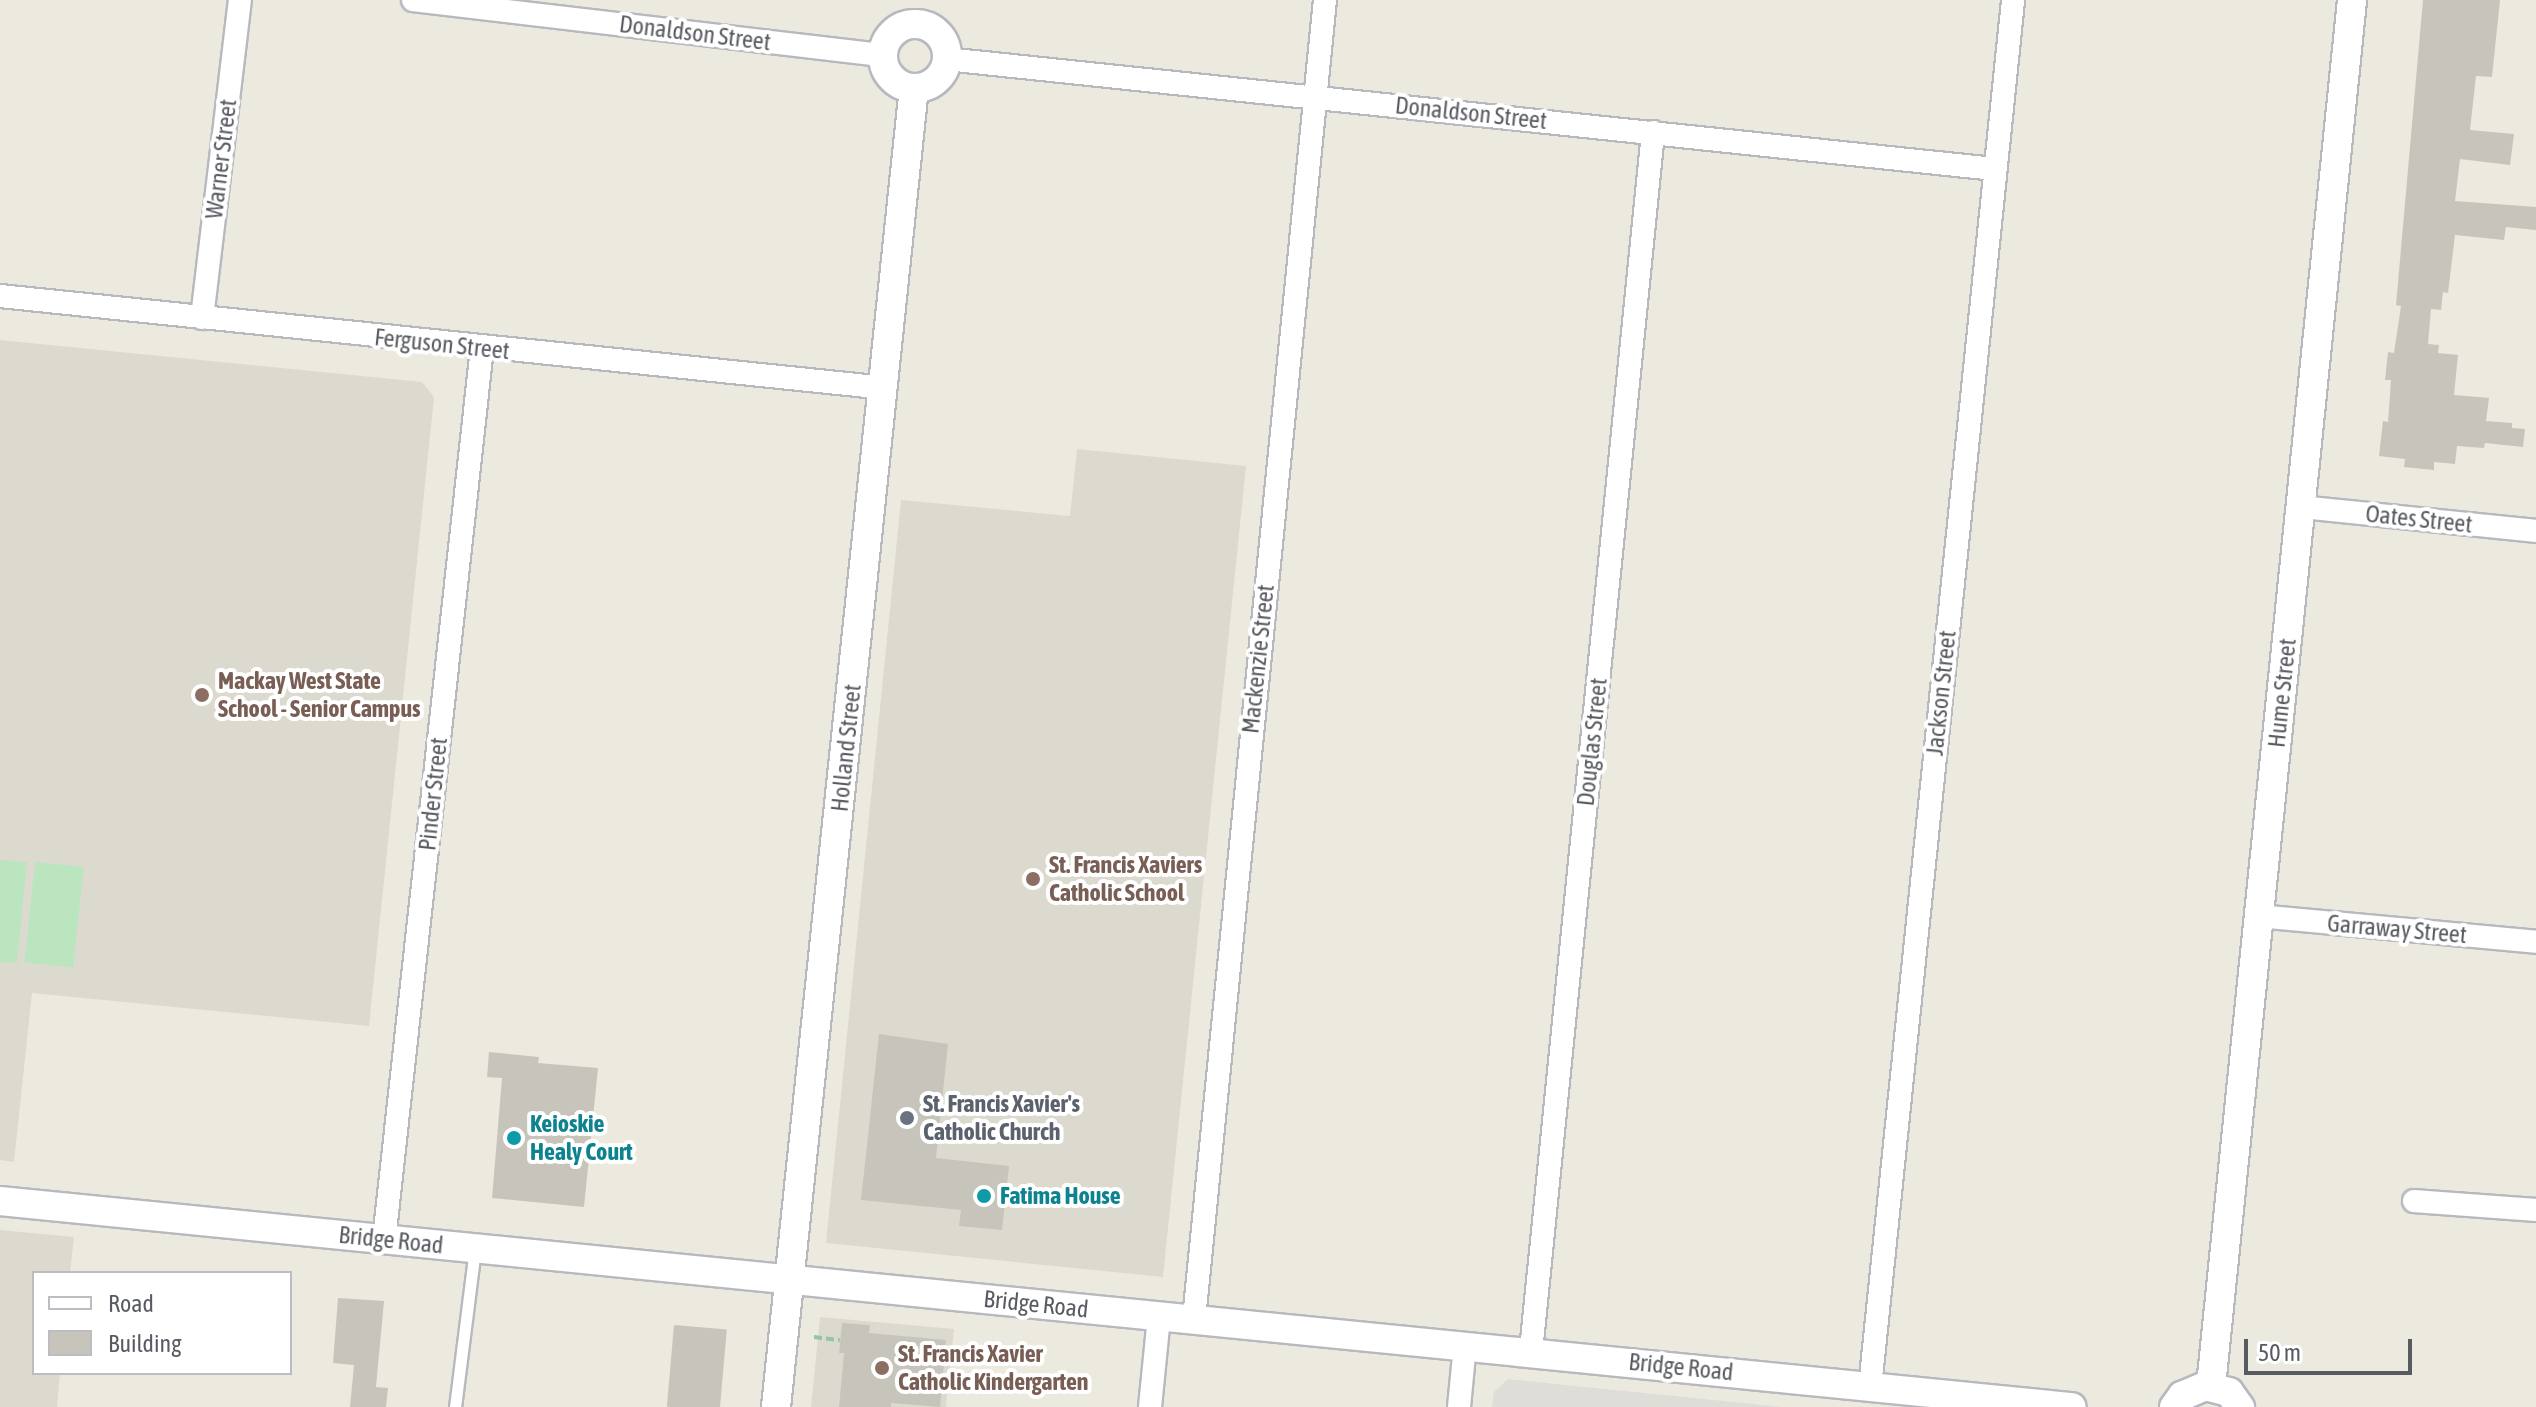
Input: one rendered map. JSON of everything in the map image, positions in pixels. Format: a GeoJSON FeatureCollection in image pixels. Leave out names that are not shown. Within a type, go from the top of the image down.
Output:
{"type":"FeatureCollection","features":[{"type":"Feature","properties":{"kind":"street","name":"Warner Street"},"geometry":{"type":"LineString","coordinates":[[202,318],[240,0]]}},
{"type":"Feature","properties":{"kind":"street","name":"Donaldson Street"},"geometry":{"type":"LineString","coordinates":[[413,0],[883,55]]}},
{"type":"Feature","properties":{"kind":"street","name":"Mackenzie Street"},"geometry":{"type":"LineString","coordinates":[[1194,1319],[1325,0]]}},
{"type":"Feature","properties":{"kind":"street","name":"Jackson Street"},"geometry":{"type":"LineString","coordinates":[[1870,1387],[2013,0]]}},
{"type":"Feature","properties":{"kind":"street","name":"Hume Street"},"geometry":{"type":"LineString","coordinates":[[2211,1386],[2352,0]]}},
{"type":"Feature","properties":{"kind":"street"},"geometry":{"type":"LineString","coordinates":[[916,12],[941,37],[946,59],[935,81],[914,88],[897,83],[889,75],[883,55],[891,34],[916,12]]}},
{"type":"Feature","properties":{"kind":"street","name":"Donaldson Street"},"geometry":{"type":"LineString","coordinates":[[946,59],[1994,169]]}},
{"type":"Feature","properties":{"kind":"street","name":"Holland Street"},"geometry":{"type":"LineString","coordinates":[[776,1407],[914,88]]}},
{"type":"Feature","properties":{"kind":"street","name":"Douglas Street"},"geometry":{"type":"LineString","coordinates":[[1531,1351],[1653,132]]}},
{"type":"Feature","properties":{"kind":"street","name":"Ferguson Street"},"geometry":{"type":"LineString","coordinates":[[0,296],[885,388]]}},
{"type":"Feature","properties":{"kind":"street","name":"Pinder Street"},"geometry":{"type":"LineString","coordinates":[[384,1240],[482,348]]}},
{"type":"Feature","properties":{"kind":"street","name":"Oates Street"},"geometry":{"type":"LineString","coordinates":[[2301,507],[2536,531]]}},
{"type":"Feature","properties":{"kind":"street","name":"Garraway Street"},"geometry":{"type":"LineString","coordinates":[[2258,916],[2536,942]]}},
{"type":"Feature","properties":{"kind":"street","name":"Bridge Road"},"geometry":{"type":"LineString","coordinates":[[0,1201],[2072,1407]]}},
{"type":"Feature","properties":{"kind":"street"},"geometry":{"type":"LineString","coordinates":[[2414,1201],[2536,1210]]}},
{"type":"Feature","properties":{"kind":"street"},"geometry":{"type":"LineString","coordinates":[[1150,1407],[1159,1317]]}},
{"type":"Feature","properties":{"kind":"street"},"geometry":{"type":"LineString","coordinates":[[1459,1407],[1465,1345]]}},
{"type":"Feature","properties":{"kind":"street"},"geometry":{"type":"LineString","coordinates":[[2174,1407],[2193,1389],[2211,1386],[2229,1392],[2240,1407]]}},
{"type":"Feature","properties":{"kind":"lane"},"geometry":{"type":"LineString","coordinates":[[455,1407],[475,1249]]}},
{"type":"Feature","properties":{"kind":"path"},"geometry":{"type":"LineString","coordinates":[[814,1337],[840,1340]]}},
{"type":"Feature","properties":{"kind":"shaded area","name":"Mackay West State School - Senior Campus"},"geometry":{"type":"Polygon","coordinates":[[[0,340],[422,382],[434,397],[369,1026],[32,993],[14,1162],[0,1160],[0,340]]]}},
{"type":"Feature","properties":{"kind":"shaded area","name":"St. Francis Xaviers Catholic School"},"geometry":{"type":"Polygon","coordinates":[[[1077,449],[1246,466],[1163,1277],[826,1243],[901,500],[1070,516],[1077,449]]]}},
{"type":"Feature","properties":{"kind":"shaded area"},"geometry":{"type":"Polygon","coordinates":[[[0,1230],[74,1237],[70,1271],[32,1271],[32,1375],[60,1375],[57,1407],[0,1407],[0,1230]]]}},
{"type":"Feature","properties":{"kind":"shaded area","name":"St. Francis Xavier Catholic Kindergarten"},"geometry":{"type":"Polygon","coordinates":[[[820,1317],[954,1329],[946,1407],[811,1407],[820,1317]]]}},
{"type":"Feature","properties":{"kind":"shaded area"},"geometry":{"type":"Polygon","coordinates":[[[1508,1379],[1783,1407],[1492,1407],[1494,1392],[1508,1379]]]}},
{"type":"Feature","properties":{"kind":"green space"},"geometry":{"type":"Polygon","coordinates":[[[0,860],[27,862],[17,963],[0,962],[0,860]]]}},
{"type":"Feature","properties":{"kind":"green space"},"geometry":{"type":"Polygon","coordinates":[[[35,862],[84,867],[73,968],[24,962],[35,862]]]}},
{"type":"Feature","properties":{"kind":"building"},"geometry":{"type":"Polygon","coordinates":[[[2423,0],[2500,0],[2492,77],[2476,76],[2470,130],[2514,134],[2510,165],[2460,159],[2455,201],[2536,207],[2536,230],[2506,227],[2504,240],[2455,235],[2448,293],[2443,292],[2441,310],[2431,309],[2428,344],[2439,345],[2438,353],[2458,355],[2454,395],[2489,398],[2486,421],[2512,423],[2512,428],[2525,429],[2523,447],[2485,443],[2484,448],[2457,446],[2455,464],[2434,462],[2434,470],[2404,467],[2405,459],[2379,456],[2383,421],[2388,422],[2391,380],[2385,380],[2388,352],[2394,353],[2401,306],[2396,305],[2423,0]]]}},
{"type":"Feature","properties":{"kind":"building"},"geometry":{"type":"Polygon","coordinates":[[[879,1034],[948,1044],[936,1158],[1009,1166],[1002,1230],[959,1226],[961,1210],[861,1200],[879,1034]]]}},
{"type":"Feature","properties":{"kind":"building"},"geometry":{"type":"Polygon","coordinates":[[[489,1052],[539,1057],[538,1063],[598,1068],[584,1207],[492,1198],[502,1078],[487,1077],[489,1052]]]}},
{"type":"Feature","properties":{"kind":"building"},"geometry":{"type":"Polygon","coordinates":[[[338,1298],[384,1301],[376,1387],[388,1388],[386,1407],[350,1407],[354,1365],[333,1363],[338,1298]]]}},
{"type":"Feature","properties":{"kind":"building","name":"St. Francis Xavier Catholic Kindergarten"},"geometry":{"type":"Polygon","coordinates":[[[842,1323],[870,1325],[869,1333],[946,1340],[940,1407],[891,1403],[891,1407],[839,1407],[844,1353],[839,1353],[842,1323]]]}},
{"type":"Feature","properties":{"kind":"building"},"geometry":{"type":"Polygon","coordinates":[[[674,1325],[727,1330],[720,1407],[667,1407],[674,1325]]]}},
{"type":"Feature","properties":{"kind":"place","name":"Mackay West State School - Senior Campus"},"geometry":{"type":"Point","coordinates":[202,695]}},
{"type":"Feature","properties":{"kind":"place","name":"St. Francis Xaviers Catholic School"},"geometry":{"type":"Point","coordinates":[1033,879]}},
{"type":"Feature","properties":{"kind":"place","name":"St. Francis Xavier's Catholic Church"},"geometry":{"type":"Point","coordinates":[907,1118]}},
{"type":"Feature","properties":{"kind":"place","name":"Keioskie Healy Court"},"geometry":{"type":"Point","coordinates":[514,1138]}},
{"type":"Feature","properties":{"kind":"place","name":"Fatima House"},"geometry":{"type":"Point","coordinates":[984,1196]}},
{"type":"Feature","properties":{"kind":"place","name":"St. Francis Xavier Catholic Kindergarten"},"geometry":{"type":"Point","coordinates":[882,1368]}}]}
